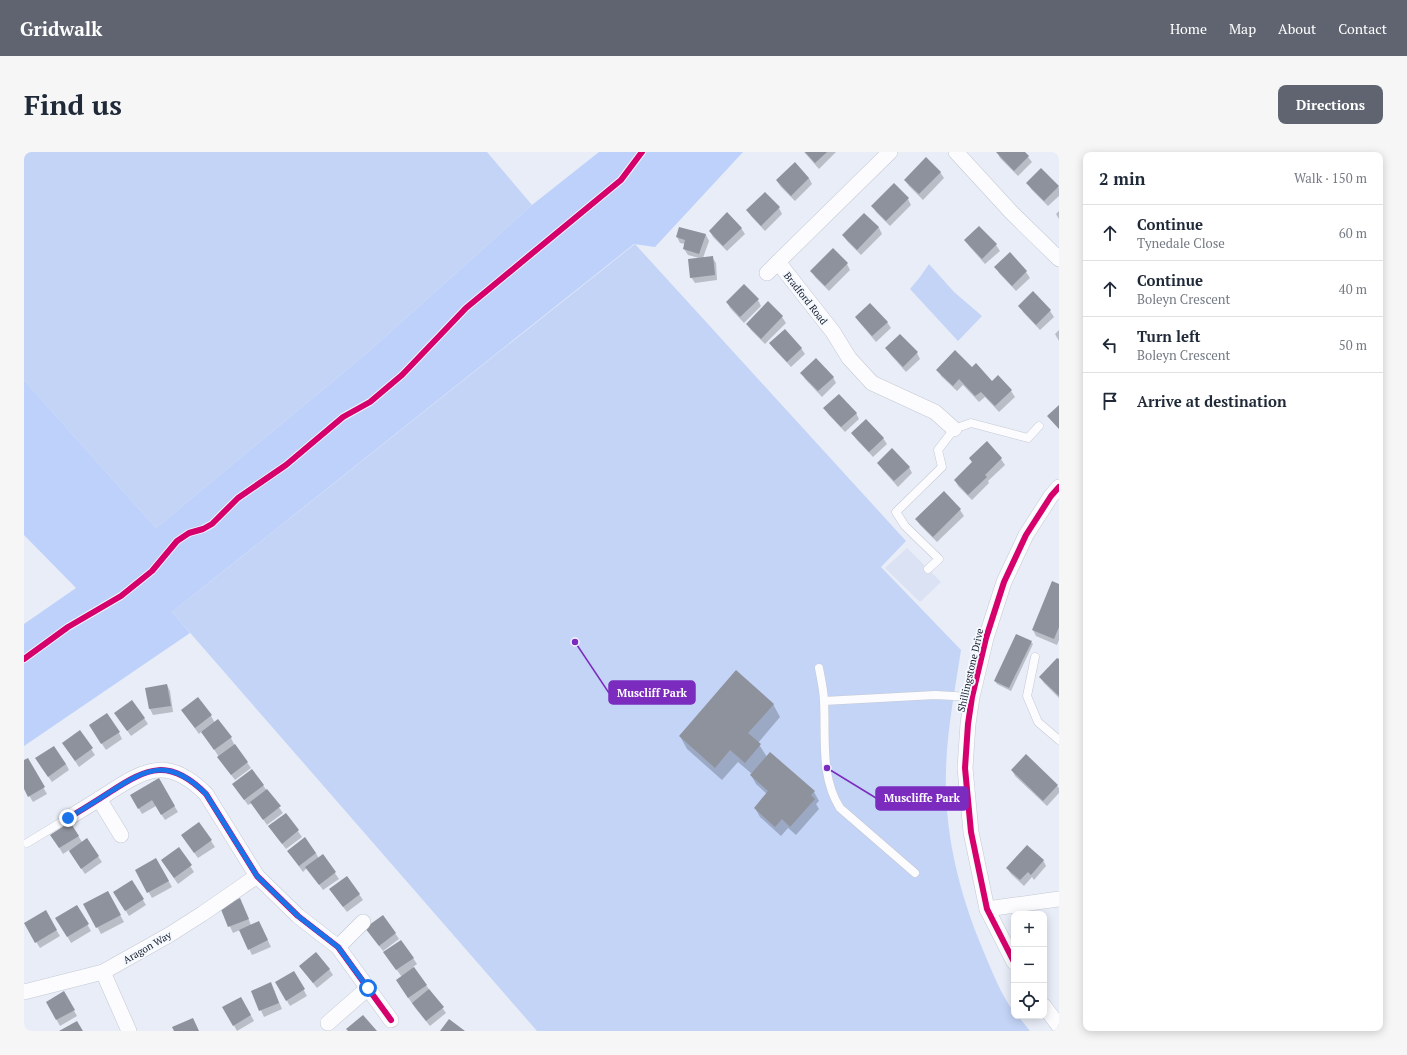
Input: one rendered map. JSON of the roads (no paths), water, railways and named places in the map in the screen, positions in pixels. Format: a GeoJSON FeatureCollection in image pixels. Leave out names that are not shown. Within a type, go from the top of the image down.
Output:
{"type":"FeatureCollection","features":[{"type":"Feature","properties":{"kind":"street","name":"Bradford Road"},"geometry":{"type":"LineString","coordinates":[[890,152],[778,262],[833,332],[849,358],[872,383],[935,412],[954,429]]}},
{"type":"Feature","properties":{"kind":"street"},"geometry":{"type":"LineString","coordinates":[[956,152],[1012,213],[1059,259]]}},
{"type":"Feature","properties":{"kind":"street"},"geometry":{"type":"LineString","coordinates":[[767,273],[778,262]]}},
{"type":"Feature","properties":{"kind":"street","name":"Shillingstone Drive"},"geometry":{"type":"LineString","coordinates":[[1011,956],[987,909],[971,832],[965,768],[968,724],[972,697],[986,638],[1004,582],[1026,535],[1051,496],[1059,487]]}},
{"type":"Feature","properties":{"kind":"street"},"geometry":{"type":"LineString","coordinates":[[68,818],[129,779],[143,773],[165,771],[183,776],[206,794],[257,876],[298,916],[338,947],[391,1020]]}},
{"type":"Feature","properties":{"kind":"street"},"geometry":{"type":"LineString","coordinates":[[99,799],[121,835]]}},
{"type":"Feature","properties":{"kind":"street","name":"Aragon Way"},"geometry":{"type":"LineString","coordinates":[[24,992],[103,972],[169,935],[257,876]]}},
{"type":"Feature","properties":{"kind":"street"},"geometry":{"type":"LineString","coordinates":[[987,909],[1059,899]]}},
{"type":"Feature","properties":{"kind":"street"},"geometry":{"type":"LineString","coordinates":[[338,947],[363,922]]}},
{"type":"Feature","properties":{"kind":"street"},"geometry":{"type":"LineString","coordinates":[[103,972],[129,1031]]}},
{"type":"Feature","properties":{"kind":"street"},"geometry":{"type":"LineString","coordinates":[[328,1023],[368,988]]}},
{"type":"Feature","properties":{"kind":"street"},"geometry":{"type":"LineString","coordinates":[[1047,1010],[1059,1026]]}},
{"type":"Feature","properties":{"kind":"lane"},"geometry":{"type":"LineString","coordinates":[[928,569],[939,559],[905,526],[896,512],[942,467],[938,450],[954,429],[971,423],[1028,438],[1039,426]]}},
{"type":"Feature","properties":{"kind":"lane"},"geometry":{"type":"LineString","coordinates":[[1035,657],[1027,696],[1038,722],[1059,740]]}},
{"type":"Feature","properties":{"kind":"lane"},"geometry":{"type":"LineString","coordinates":[[819,668],[824,701],[827,776],[834,799],[840,808],[915,873]]}},
{"type":"Feature","properties":{"kind":"lane"},"geometry":{"type":"LineString","coordinates":[[824,701],[935,695],[972,697]]}},
{"type":"Feature","properties":{"kind":"lane"},"geometry":{"type":"LineString","coordinates":[[27,843],[68,818]]}},
{"type":"Feature","properties":{"kind":"place","name":"Muscliff Park"},"geometry":{"type":"Point","coordinates":[575,642]}},
{"type":"Feature","properties":{"kind":"place","name":"Muscliffe Park"},"geometry":{"type":"Point","coordinates":[827,768]}}]}
